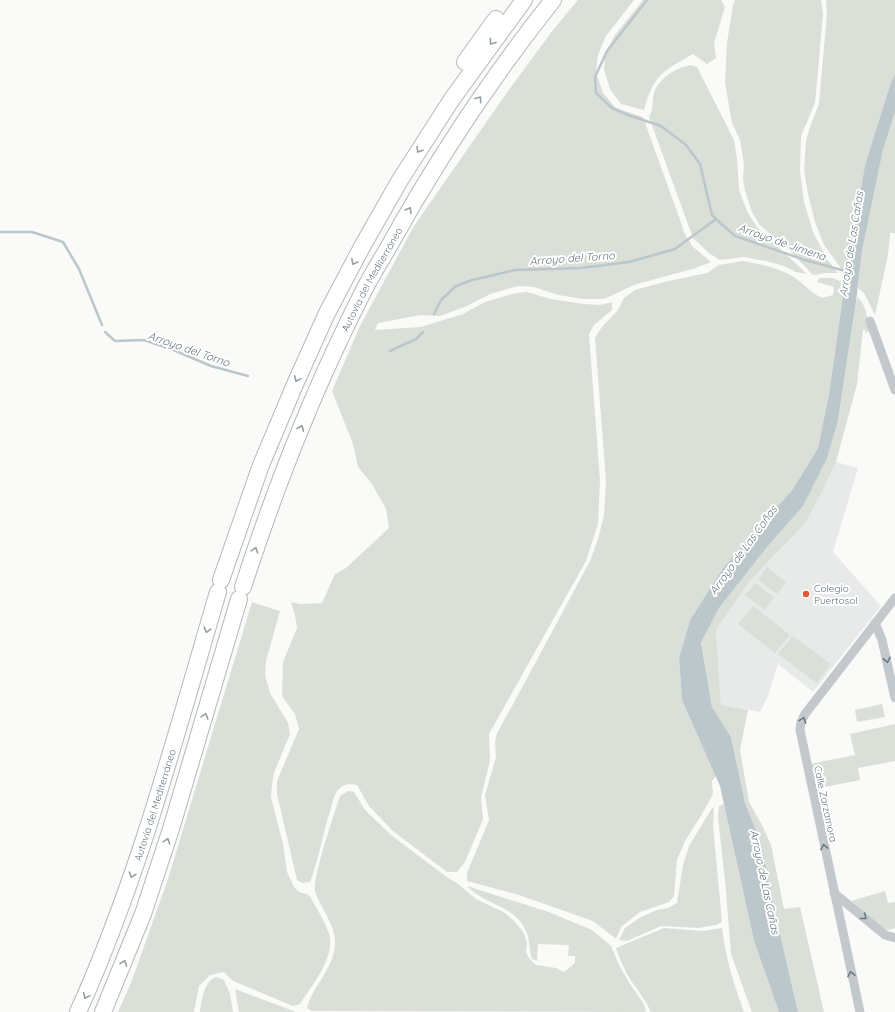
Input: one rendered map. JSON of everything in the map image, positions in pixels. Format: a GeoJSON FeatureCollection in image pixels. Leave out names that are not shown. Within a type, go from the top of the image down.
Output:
{"type":"FeatureCollection","features":[{"type":"Feature","properties":{"kind":"highway"},"geometry":{"type":"LineString","coordinates":[[452,99],[458,73],[479,41],[510,0]]}},
{"type":"Feature","properties":{"kind":"highway","name":"Autovía del Mediterráneo"},"geometry":{"type":"LineString","coordinates":[[78,1012],[98,969],[119,912],[149,825],[220,586],[261,466],[296,382],[328,313],[363,245],[400,180],[452,99],[524,0]]}},
{"type":"Feature","properties":{"kind":"highway","name":"Autovía del Mediterráneo"},"geometry":{"type":"LineString","coordinates":[[103,1012],[143,914],[155,878],[241,593],[262,530],[287,460],[326,369],[360,297],[434,168],[475,105],[553,0]]}},
{"type":"Feature","properties":{"kind":"highway"},"geometry":{"type":"LineString","coordinates":[[543,12],[563,0]]}},
{"type":"Feature","properties":{"kind":"street"},"geometry":{"type":"LineString","coordinates":[[870,321],[894,386]]}},
{"type":"Feature","properties":{"kind":"street"},"geometry":{"type":"LineString","coordinates":[[894,386],[895,371]]}},
{"type":"Feature","properties":{"kind":"street","name":"Calle Zarzamora"},"geometry":{"type":"LineString","coordinates":[[860,1012],[800,730],[801,722],[805,714],[895,598]]}},
{"type":"Feature","properties":{"kind":"street"},"geometry":{"type":"LineString","coordinates":[[875,623],[882,640],[895,698]]}},
{"type":"Feature","properties":{"kind":"street"},"geometry":{"type":"LineString","coordinates":[[834,893],[885,934],[895,938]]}},
{"type":"Feature","properties":{"kind":"shaded area"},"geometry":{"type":"Polygon","coordinates":[[[578,0],[634,0],[606,36],[598,55],[596,72],[603,93],[616,108],[643,117],[685,234],[692,246],[711,262],[693,269],[634,285],[604,299],[584,299],[558,295],[534,287],[518,286],[490,294],[467,306],[440,316],[420,315],[378,323],[375,330],[421,327],[463,314],[485,302],[516,293],[527,292],[551,299],[583,304],[600,305],[612,302],[612,310],[594,325],[589,334],[600,481],[598,524],[586,561],[489,734],[490,760],[481,798],[483,819],[465,862],[457,872],[447,872],[393,831],[369,806],[357,785],[348,784],[342,786],[335,794],[310,882],[302,883],[297,880],[277,794],[277,781],[299,729],[295,714],[282,696],[283,662],[297,628],[291,602],[300,604],[322,603],[335,574],[346,568],[389,528],[386,509],[372,484],[358,467],[353,444],[332,391],[360,326],[414,226],[508,91],[553,30],[578,0]]]}},
{"type":"Feature","properties":{"kind":"shaded area"},"geometry":{"type":"Polygon","coordinates":[[[643,0],[721,0],[725,7],[714,43],[716,58],[707,64],[693,54],[667,70],[656,81],[644,110],[621,104],[610,89],[604,69],[605,54],[615,35],[643,0]]]}},
{"type":"Feature","properties":{"kind":"shaded area"},"geometry":{"type":"Polygon","coordinates":[[[735,0],[821,0],[823,14],[815,103],[801,136],[800,171],[804,202],[813,232],[827,259],[838,273],[813,275],[794,255],[760,225],[752,212],[745,191],[743,179],[744,164],[740,140],[732,123],[725,83],[727,43],[735,0]]]}},
{"type":"Feature","properties":{"kind":"shaded area"},"geometry":{"type":"Polygon","coordinates":[[[826,0],[895,0],[895,74],[891,82],[865,165],[846,275],[824,245],[815,222],[804,170],[806,141],[819,104],[827,14],[826,0]]]}},
{"type":"Feature","properties":{"kind":"shaded area"},"geometry":{"type":"Polygon","coordinates":[[[690,65],[697,67],[734,140],[739,190],[747,211],[756,226],[807,274],[796,272],[784,266],[766,261],[744,257],[720,260],[709,253],[693,238],[649,117],[651,114],[656,88],[669,74],[690,65]]]}},
{"type":"Feature","properties":{"kind":"shaded area"},"geometry":{"type":"Polygon","coordinates":[[[895,112],[895,233],[890,233],[888,255],[875,315],[864,293],[858,288],[862,251],[883,150],[895,112]]]}},
{"type":"Feature","properties":{"kind":"shaded area"},"geometry":{"type":"Polygon","coordinates":[[[743,261],[782,271],[794,277],[814,294],[822,298],[833,295],[834,287],[817,282],[820,278],[832,278],[845,283],[829,394],[818,448],[793,489],[723,568],[690,620],[679,658],[682,700],[716,776],[712,781],[713,794],[685,841],[677,860],[674,896],[669,902],[640,912],[621,927],[616,939],[593,921],[519,895],[467,881],[467,873],[489,820],[485,795],[496,757],[495,742],[497,733],[590,561],[598,539],[604,515],[606,481],[595,338],[602,327],[618,310],[624,298],[635,290],[707,273],[719,265],[743,261]]]}},
{"type":"Feature","properties":{"kind":"shaded area"},"geometry":{"type":"Polygon","coordinates":[[[857,297],[863,303],[869,331],[866,333],[865,330],[863,330],[857,384],[836,462],[806,522],[749,582],[716,630],[721,705],[748,710],[740,750],[749,802],[771,845],[784,909],[800,907],[824,1012],[798,1012],[772,899],[761,842],[745,803],[731,737],[712,707],[701,641],[719,608],[768,546],[803,506],[838,420],[857,297]]]}},
{"type":"Feature","properties":{"kind":"shaded area","name":"Colegio Puertosol"},"geometry":{"type":"Polygon","coordinates":[[[836,462],[858,468],[833,552],[881,606],[813,692],[778,664],[768,696],[760,712],[721,705],[716,630],[749,582],[806,521],[836,462]]]}},
{"type":"Feature","properties":{"kind":"shaded area"},"geometry":{"type":"Polygon","coordinates":[[[767,567],[786,582],[777,594],[758,580],[767,567]]]}},
{"type":"Feature","properties":{"kind":"shaded area"},"geometry":{"type":"Polygon","coordinates":[[[755,583],[774,597],[765,610],[745,595],[755,583]]]}},
{"type":"Feature","properties":{"kind":"shaded area"},"geometry":{"type":"Polygon","coordinates":[[[252,602],[280,611],[266,661],[265,675],[270,693],[288,723],[290,734],[274,773],[271,797],[283,844],[287,872],[294,887],[299,892],[309,895],[322,917],[328,931],[330,950],[327,960],[317,979],[300,1004],[293,1006],[233,981],[224,972],[210,975],[199,986],[194,1012],[118,1012],[131,983],[168,879],[252,602]]]}},
{"type":"Feature","properties":{"kind":"shaded area"},"geometry":{"type":"Polygon","coordinates":[[[753,606],[790,635],[775,653],[738,624],[753,606]]]}},
{"type":"Feature","properties":{"kind":"shaded area"},"geometry":{"type":"Polygon","coordinates":[[[793,636],[831,664],[817,683],[778,654],[793,636]]]}},
{"type":"Feature","properties":{"kind":"shaded area"},"geometry":{"type":"Polygon","coordinates":[[[882,704],[885,717],[857,722],[855,710],[882,704]]]}},
{"type":"Feature","properties":{"kind":"shaded area"},"geometry":{"type":"Polygon","coordinates":[[[895,724],[895,761],[858,768],[860,780],[815,789],[810,764],[855,755],[850,734],[895,724]]]}},
{"type":"Feature","properties":{"kind":"shaded area"},"geometry":{"type":"Polygon","coordinates":[[[348,791],[354,792],[365,810],[391,835],[448,878],[457,883],[476,899],[505,913],[516,923],[524,933],[527,943],[526,952],[529,958],[536,965],[556,968],[564,972],[575,963],[575,956],[568,956],[569,945],[538,944],[537,961],[532,959],[527,934],[521,922],[507,910],[482,897],[467,886],[549,912],[592,930],[611,946],[619,965],[644,1004],[646,1012],[311,1011],[307,1008],[331,962],[335,945],[335,938],[331,924],[317,897],[315,884],[324,845],[340,796],[348,791]]]}},
{"type":"Feature","properties":{"kind":"shaded area"},"geometry":{"type":"Polygon","coordinates":[[[724,804],[754,941],[779,1012],[752,1012],[731,954],[718,816],[719,806],[724,804]]]}},
{"type":"Feature","properties":{"kind":"shaded area"},"geometry":{"type":"Polygon","coordinates":[[[712,808],[714,809],[713,825],[722,922],[716,925],[698,928],[661,926],[627,941],[619,940],[625,928],[641,917],[657,910],[668,908],[677,903],[683,865],[689,846],[712,808]]]}},
{"type":"Feature","properties":{"kind":"shaded area"},"geometry":{"type":"Polygon","coordinates":[[[885,891],[888,903],[895,902],[895,928],[885,931],[851,901],[885,891]]]}},
{"type":"Feature","properties":{"kind":"shaded area"},"geometry":{"type":"Polygon","coordinates":[[[664,928],[703,931],[722,928],[730,970],[744,1012],[651,1012],[645,1000],[627,974],[616,948],[664,928]]]}},
{"type":"Feature","properties":{"kind":"shaded area"},"geometry":{"type":"Polygon","coordinates":[[[216,977],[224,980],[230,994],[233,1012],[200,1012],[202,997],[206,987],[212,979],[216,977]]]}},
{"type":"Feature","properties":{"kind":"shaded area"},"geometry":{"type":"Polygon","coordinates":[[[235,989],[296,1012],[239,1012],[235,989]]]}},
{"type":"Feature","properties":{"kind":"water","name":"Arroyo de Las Cañas"},"geometry":{"type":"Polygon","coordinates":[[[895,74],[895,112],[883,150],[862,251],[856,302],[838,420],[827,458],[803,506],[768,546],[719,608],[701,642],[712,707],[731,737],[745,803],[761,842],[772,899],[798,1012],[779,1012],[754,941],[720,786],[682,700],[679,658],[690,620],[723,568],[793,489],[818,448],[829,394],[846,275],[865,165],[891,82],[895,74]]]}},
{"type":"Feature","properties":{"kind":"waterway","name":"Arroyo de Jimena"},"geometry":{"type":"LineString","coordinates":[[647,0],[607,51],[595,77],[596,93],[612,108],[661,126],[686,145],[700,164],[712,215],[735,236],[805,260],[849,272]]}},
{"type":"Feature","properties":{"kind":"waterway","name":"Arroyo del Torno"},"geometry":{"type":"LineString","coordinates":[[434,314],[441,300],[456,286],[472,280],[515,270],[581,268],[629,262],[675,249],[716,219]]}},
{"type":"Feature","properties":{"kind":"waterway","name":"Arroyo del Torno"},"geometry":{"type":"LineString","coordinates":[[0,232],[32,232],[63,242],[79,269],[102,325]]}},
{"type":"Feature","properties":{"kind":"waterway","name":"Arroyo del Torno"},"geometry":{"type":"LineString","coordinates":[[105,332],[115,341],[144,340],[176,351],[211,366],[248,376]]}},
{"type":"Feature","properties":{"kind":"waterway","name":"Arroyo del Torno"},"geometry":{"type":"LineString","coordinates":[[390,351],[416,339],[423,332]]}},
{"type":"Feature","properties":{"kind":"place","name":"Colegio Puertosol"},"geometry":{"type":"Point","coordinates":[806,594]}}]}
